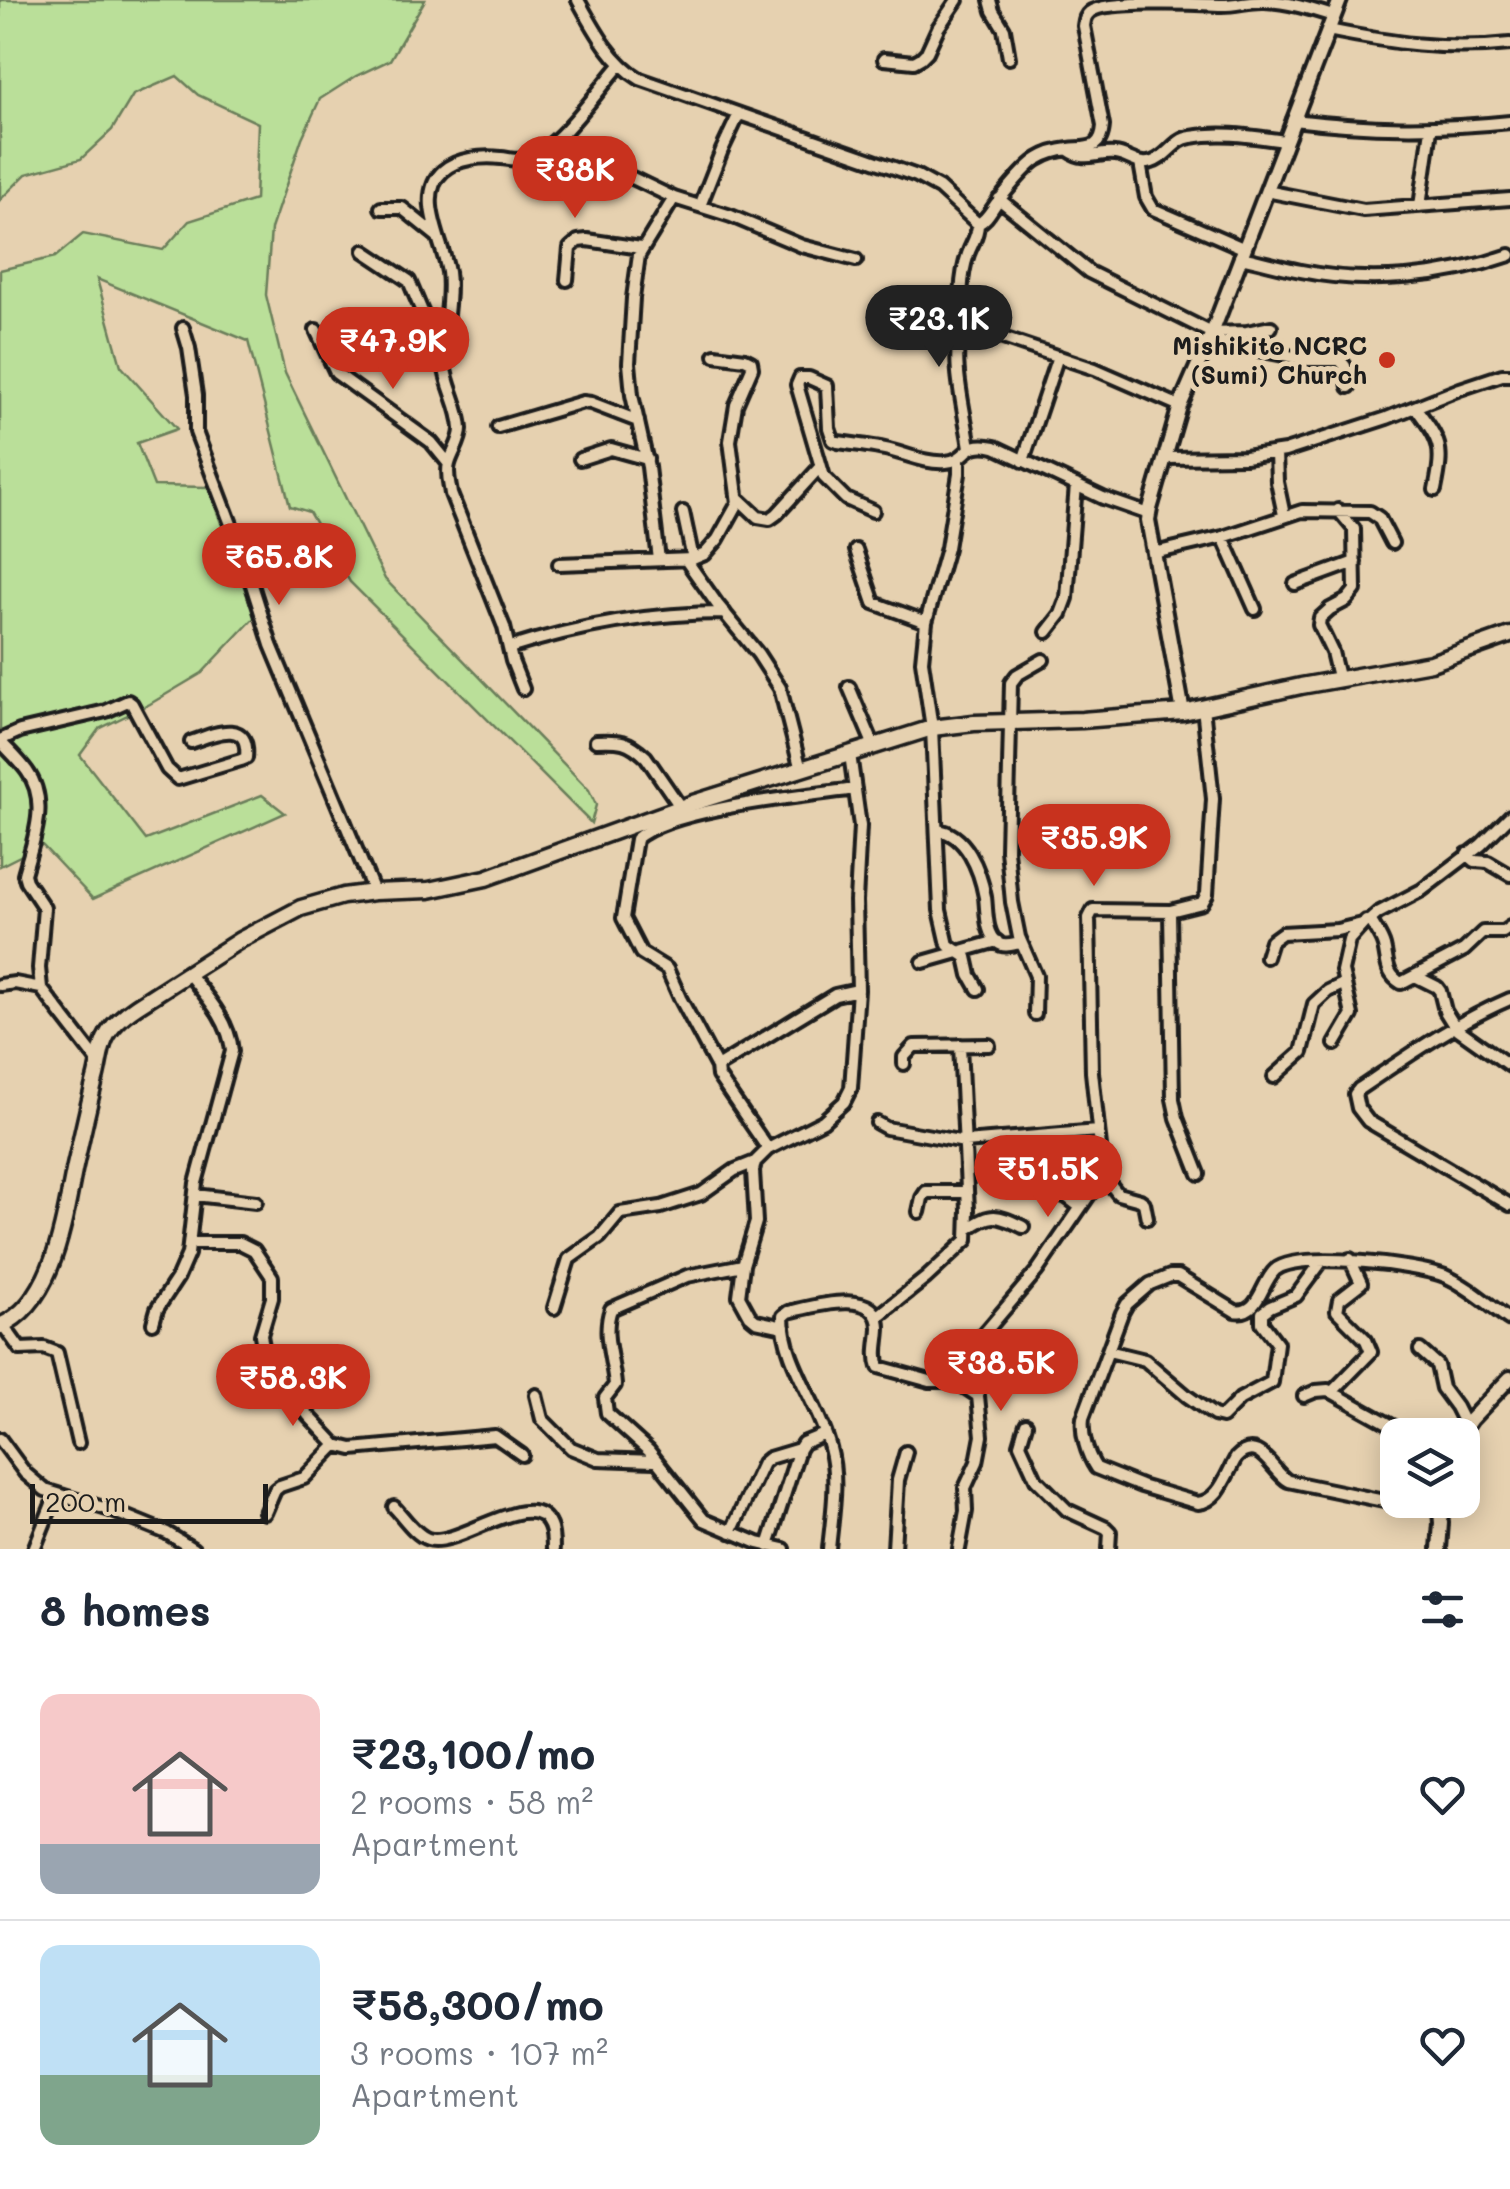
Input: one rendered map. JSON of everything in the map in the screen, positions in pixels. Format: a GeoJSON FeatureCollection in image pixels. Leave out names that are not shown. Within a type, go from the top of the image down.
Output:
{"type":"FeatureCollection","features":[{"type":"Feature","properties":{"kind":"main road"},"geometry":{"type":"LineString","coordinates":[[1,1326],[23,1312],[48,1274],[61,1234],[99,1063],[112,1028],[137,1006],[289,913],[332,898],[428,890],[486,878],[681,808],[932,728],[1183,712],[1431,662],[1509,635]]}},
{"type":"Feature","properties":{"kind":"street"},"geometry":{"type":"LineString","coordinates":[[578,0],[620,65],[640,79],[928,181],[955,200],[978,224],[963,276],[962,313],[972,329]]}},
{"type":"Feature","properties":{"kind":"street"},"geometry":{"type":"LineString","coordinates":[[884,59],[914,62],[921,58],[957,0]]}},
{"type":"Feature","properties":{"kind":"street"},"geometry":{"type":"LineString","coordinates":[[990,0],[1004,30],[1009,58]]}},
{"type":"Feature","properties":{"kind":"street"},"geometry":{"type":"LineString","coordinates":[[978,224],[1032,163],[1067,149],[1092,146],[1104,132],[1084,26],[1086,16],[1095,9],[1149,3],[1223,5],[1264,0],[1296,6],[1376,40],[1455,48],[1510,44]]}},
{"type":"Feature","properties":{"kind":"street"},"geometry":{"type":"LineString","coordinates":[[1183,712],[1149,514],[1180,406],[1340,0]]}},
{"type":"Feature","properties":{"kind":"street"},"geometry":{"type":"LineString","coordinates":[[523,689],[504,627],[451,494],[449,464],[462,433],[446,377],[448,271],[432,215],[433,184],[444,170],[462,161],[528,159],[540,153],[559,137],[620,65]]}},
{"type":"Feature","properties":{"kind":"street"},"geometry":{"type":"LineString","coordinates":[[700,206],[739,114]]}},
{"type":"Feature","properties":{"kind":"street"},"geometry":{"type":"LineString","coordinates":[[1293,120],[1431,129],[1510,122]]}},
{"type":"Feature","properties":{"kind":"street"},"geometry":{"type":"LineString","coordinates":[[1420,206],[1431,129]]}},
{"type":"Feature","properties":{"kind":"street"},"geometry":{"type":"LineString","coordinates":[[1067,149],[1080,157],[1119,154],[1140,163],[1158,160],[1186,137],[1226,134],[1285,141]]}},
{"type":"Feature","properties":{"kind":"street"},"geometry":{"type":"LineString","coordinates":[[1140,163],[1146,197],[1153,209],[1241,253],[1300,271],[1338,276],[1434,274],[1510,256]]}},
{"type":"Feature","properties":{"kind":"street"},"geometry":{"type":"LineString","coordinates":[[620,172],[674,198],[802,246],[856,260]]}},
{"type":"Feature","properties":{"kind":"street"},"geometry":{"type":"LineString","coordinates":[[1266,192],[1363,210],[1510,199]]}},
{"type":"Feature","properties":{"kind":"street"},"geometry":{"type":"LineString","coordinates":[[660,560],[629,363],[632,298],[644,245],[674,198]]}},
{"type":"Feature","properties":{"kind":"street"},"geometry":{"type":"LineString","coordinates":[[999,199],[1089,272],[1210,336],[1309,360],[1340,360],[1349,387]]}},
{"type":"Feature","properties":{"kind":"street"},"geometry":{"type":"LineString","coordinates":[[381,208],[402,208],[439,237]]}},
{"type":"Feature","properties":{"kind":"street"},"geometry":{"type":"LineString","coordinates":[[568,280],[570,248],[578,241],[644,245]]}},
{"type":"Feature","properties":{"kind":"street"},"geometry":{"type":"LineString","coordinates":[[364,252],[409,281],[429,328],[444,347]]}},
{"type":"Feature","properties":{"kind":"street"},"geometry":{"type":"LineString","coordinates":[[910,316],[934,334],[958,336]]}},
{"type":"Feature","properties":{"kind":"street"},"geometry":{"type":"LineString","coordinates":[[1210,336],[1271,327]]}},
{"type":"Feature","properties":{"kind":"street"},"geometry":{"type":"LineString","coordinates":[[183,328],[196,394],[196,432],[271,645],[374,892]]}},
{"type":"Feature","properties":{"kind":"street"},"geometry":{"type":"LineString","coordinates":[[970,448],[962,405],[958,336],[964,330],[972,329],[1095,369],[1180,406]]}},
{"type":"Feature","properties":{"kind":"street"},"geometry":{"type":"LineString","coordinates":[[316,330],[336,373],[430,442],[449,464]]}},
{"type":"Feature","properties":{"kind":"street"},"geometry":{"type":"LineString","coordinates":[[559,564],[690,559],[705,554],[718,539],[739,499],[730,441],[736,405],[752,368],[746,358],[715,355]]}},
{"type":"Feature","properties":{"kind":"street"},"geometry":{"type":"LineString","coordinates":[[1024,462],[1058,356]]}},
{"type":"Feature","properties":{"kind":"street"},"geometry":{"type":"LineString","coordinates":[[1164,458],[1276,453],[1325,440],[1510,375]]}},
{"type":"Feature","properties":{"kind":"street"},"geometry":{"type":"LineString","coordinates":[[873,511],[846,499],[827,482],[797,385],[800,378],[827,386],[833,440],[943,462],[959,458],[976,444],[995,446],[1102,498],[1149,514]]}},
{"type":"Feature","properties":{"kind":"street"},"geometry":{"type":"LineString","coordinates":[[498,427],[584,402],[638,421]]}},
{"type":"Feature","properties":{"kind":"street"},"geometry":{"type":"LineString","coordinates":[[1416,408],[1438,440],[1435,490]]}},
{"type":"Feature","properties":{"kind":"street"},"geometry":{"type":"LineString","coordinates":[[580,459],[611,449],[647,459]]}},
{"type":"Feature","properties":{"kind":"street"},"geometry":{"type":"LineString","coordinates":[[1276,453],[1284,516]]}},
{"type":"Feature","properties":{"kind":"street"},"geometry":{"type":"LineString","coordinates":[[959,458],[947,548],[926,622],[922,674],[932,728],[940,910],[948,944],[966,957],[978,989]]}},
{"type":"Feature","properties":{"kind":"street"},"geometry":{"type":"LineString","coordinates":[[739,499],[758,516],[770,518],[820,468]]}},
{"type":"Feature","properties":{"kind":"street"},"geometry":{"type":"LineString","coordinates":[[1047,632],[1067,598],[1076,485]]}},
{"type":"Feature","properties":{"kind":"street"},"geometry":{"type":"LineString","coordinates":[[1154,553],[1224,537],[1302,510],[1374,514],[1392,543]]}},
{"type":"Feature","properties":{"kind":"street"},"geometry":{"type":"LineString","coordinates":[[1338,510],[1354,529],[1354,590],[1319,621],[1339,681]]}},
{"type":"Feature","properties":{"kind":"street"},"geometry":{"type":"LineString","coordinates":[[683,512],[690,559],[724,613],[780,688],[801,770]]}},
{"type":"Feature","properties":{"kind":"street"},"geometry":{"type":"LineString","coordinates":[[1224,537],[1255,609]]}},
{"type":"Feature","properties":{"kind":"street"},"geometry":{"type":"LineString","coordinates":[[856,550],[874,602],[926,622]]}},
{"type":"Feature","properties":{"kind":"street"},"geometry":{"type":"LineString","coordinates":[[1295,584],[1355,562]]}},
{"type":"Feature","properties":{"kind":"street"},"geometry":{"type":"LineString","coordinates":[[509,648],[565,630],[681,613],[724,613]]}},
{"type":"Feature","properties":{"kind":"street"},"geometry":{"type":"LineString","coordinates":[[1034,1014],[1036,976],[1021,943],[1013,910],[1006,850],[1013,678],[1043,660]]}},
{"type":"Feature","properties":{"kind":"street"},"geometry":{"type":"LineString","coordinates":[[849,687],[874,746]]}},
{"type":"Feature","properties":{"kind":"street"},"geometry":{"type":"LineString","coordinates":[[99,1063],[41,988],[38,968],[44,908],[24,874],[40,812],[30,775],[0,740],[128,701],[167,769],[178,779],[246,758],[248,751],[242,738],[232,730],[191,742]]}},
{"type":"Feature","properties":{"kind":"street"},"geometry":{"type":"LineString","coordinates":[[1147,1218],[1144,1203],[1118,1194],[1103,1176],[1092,1072],[1090,913],[1098,908],[1170,911],[1202,903],[1207,894],[1213,799],[1203,708]]}},
{"type":"Feature","properties":{"kind":"street"},"geometry":{"type":"LineString","coordinates":[[596,740],[620,740],[639,750],[681,808]]}},
{"type":"Feature","properties":{"kind":"street"},"geometry":{"type":"LineString","coordinates":[[554,1308],[569,1259],[600,1237],[620,1214],[662,1207],[701,1194],[755,1162],[768,1148],[816,1125],[844,1102],[850,1088],[858,990],[856,900],[860,826],[850,754]]}},
{"type":"Feature","properties":{"kind":"street"},"geometry":{"type":"LineString","coordinates":[[768,1148],[718,1076],[717,1066],[667,968],[642,953],[623,918],[636,838],[690,816],[856,789]]}},
{"type":"Feature","properties":{"kind":"street"},"geometry":{"type":"LineString","coordinates":[[1335,1044],[1352,1015],[1342,970],[1348,944],[1366,922],[1422,890],[1510,816]]}},
{"type":"Feature","properties":{"kind":"street"},"geometry":{"type":"LineString","coordinates":[[936,830],[954,834],[966,847],[983,890],[988,927],[997,941],[1004,946],[1021,943]]}},
{"type":"Feature","properties":{"kind":"street"},"geometry":{"type":"LineString","coordinates":[[1467,854],[1475,862],[1488,862],[1510,875]]}},
{"type":"Feature","properties":{"kind":"street"},"geometry":{"type":"LineString","coordinates":[[1170,911],[1173,1099],[1199,1174]]}},
{"type":"Feature","properties":{"kind":"street"},"geometry":{"type":"LineString","coordinates":[[1266,957],[1271,941],[1282,933],[1337,930],[1366,922]]}},
{"type":"Feature","properties":{"kind":"street"},"geometry":{"type":"LineString","coordinates":[[1366,922],[1384,944],[1386,967],[1401,982],[1464,950],[1483,932],[1503,932],[1510,927]]}},
{"type":"Feature","properties":{"kind":"street"},"geometry":{"type":"LineString","coordinates":[[923,962],[997,941]]}},
{"type":"Feature","properties":{"kind":"street"},"geometry":{"type":"LineString","coordinates":[[153,1323],[157,1309],[178,1277],[190,1243],[195,1195],[232,1050],[218,1012],[188,973]]}},
{"type":"Feature","properties":{"kind":"street"},"geometry":{"type":"LineString","coordinates":[[1415,976],[1437,987],[1455,1027],[1510,1066]]}},
{"type":"Feature","properties":{"kind":"street"},"geometry":{"type":"LineString","coordinates":[[0,985],[16,983],[41,988]]}},
{"type":"Feature","properties":{"kind":"street"},"geometry":{"type":"LineString","coordinates":[[1274,1077],[1302,1052],[1314,1004],[1328,991],[1344,984]]}},
{"type":"Feature","properties":{"kind":"street"},"geometry":{"type":"LineString","coordinates":[[717,1066],[835,994],[858,990]]}},
{"type":"Feature","properties":{"kind":"street"},"geometry":{"type":"LineString","coordinates":[[1510,999],[1472,1016],[1355,1094],[1355,1102],[1368,1121],[1510,1204]]}},
{"type":"Feature","properties":{"kind":"street"},"geometry":{"type":"LineString","coordinates":[[877,1317],[966,1243],[960,1045]]}},
{"type":"Feature","properties":{"kind":"street"},"geometry":{"type":"LineString","coordinates":[[904,1064],[904,1057],[914,1046],[989,1045]]}},
{"type":"Feature","properties":{"kind":"street"},"geometry":{"type":"LineString","coordinates":[[877,1123],[965,1142],[1097,1132]]}},
{"type":"Feature","properties":{"kind":"street"},"geometry":{"type":"LineString","coordinates":[[755,1162],[756,1222],[742,1265],[739,1296],[756,1321],[784,1326]]}},
{"type":"Feature","properties":{"kind":"street"},"geometry":{"type":"LineString","coordinates":[[958,1381],[957,1373],[973,1347],[1037,1271],[1103,1176]]}},
{"type":"Feature","properties":{"kind":"street"},"geometry":{"type":"LineString","coordinates":[[1045,1188],[1080,1206]]}},
{"type":"Feature","properties":{"kind":"street"},"geometry":{"type":"LineString","coordinates":[[919,1212],[926,1192],[967,1192]]}},
{"type":"Feature","properties":{"kind":"street"},"geometry":{"type":"LineString","coordinates":[[195,1195],[256,1202]]}},
{"type":"Feature","properties":{"kind":"street"},"geometry":{"type":"LineString","coordinates":[[968,1229],[995,1216],[1024,1226]]}},
{"type":"Feature","properties":{"kind":"street"},"geometry":{"type":"LineString","coordinates":[[190,1243],[248,1246],[270,1270],[272,1298],[261,1336],[262,1350],[300,1406],[336,1444],[352,1448],[487,1436],[500,1438],[522,1455]]}},
{"type":"Feature","properties":{"kind":"street"},"geometry":{"type":"LineString","coordinates":[[1332,1392],[1372,1352],[1366,1340],[1337,1311],[1339,1300],[1361,1283],[1350,1259]]}},
{"type":"Feature","properties":{"kind":"street"},"geometry":{"type":"LineString","coordinates":[[1380,1500],[1282,1479],[1269,1458],[1252,1451],[1240,1453],[1215,1496],[1204,1503],[1103,1472],[1092,1463],[1082,1426],[1127,1304],[1150,1284],[1178,1276],[1235,1312],[1243,1313],[1250,1310],[1276,1269],[1289,1264],[1350,1259],[1444,1276],[1510,1320]]}},
{"type":"Feature","properties":{"kind":"street"},"geometry":{"type":"LineString","coordinates":[[1108,1351],[1145,1360],[1188,1396],[1222,1416],[1240,1399],[1272,1382],[1277,1343],[1262,1322],[1262,1313],[1296,1296],[1322,1261]]}},
{"type":"Feature","properties":{"kind":"street"},"geometry":{"type":"LineString","coordinates":[[742,1265],[686,1276],[615,1307],[608,1314],[607,1341],[615,1385],[606,1398],[607,1412],[649,1451],[704,1520],[784,1549]]}},
{"type":"Feature","properties":{"kind":"street"},"geometry":{"type":"LineString","coordinates":[[829,1549],[834,1486],[831,1452],[814,1403],[798,1374],[783,1316],[830,1304],[866,1304],[879,1324],[879,1366],[930,1380],[958,1381],[978,1396],[982,1429],[977,1462],[966,1488],[960,1549]]}},
{"type":"Feature","properties":{"kind":"street"},"geometry":{"type":"LineString","coordinates":[[1,1326],[20,1349],[56,1352],[78,1443]]}},
{"type":"Feature","properties":{"kind":"street"},"geometry":{"type":"LineString","coordinates":[[1420,1350],[1437,1365],[1442,1388],[1459,1418]]}},
{"type":"Feature","properties":{"kind":"street"},"geometry":{"type":"LineString","coordinates":[[1475,1418],[1510,1378]]}},
{"type":"Feature","properties":{"kind":"street"},"geometry":{"type":"LineString","coordinates":[[1304,1396],[1322,1390],[1332,1392],[1380,1418]]}},
{"type":"Feature","properties":{"kind":"street"},"geometry":{"type":"LineString","coordinates":[[536,1395],[542,1419],[571,1448],[598,1459],[654,1461]]}},
{"type":"Feature","properties":{"kind":"street"},"geometry":{"type":"LineString","coordinates":[[1026,1424],[1020,1444],[1036,1480],[1068,1510],[1106,1528],[1111,1536],[1109,1549]]}},
{"type":"Feature","properties":{"kind":"street"},"geometry":{"type":"LineString","coordinates":[[731,1532],[763,1463],[825,1434]]}},
{"type":"Feature","properties":{"kind":"street"},"geometry":{"type":"LineString","coordinates":[[0,1439],[36,1484],[153,1527],[193,1549]]}},
{"type":"Feature","properties":{"kind":"street"},"geometry":{"type":"LineString","coordinates":[[265,1513],[275,1490],[304,1478],[336,1444]]}},
{"type":"Feature","properties":{"kind":"street"},"geometry":{"type":"LineString","coordinates":[[768,1546],[798,1448]]}},
{"type":"Feature","properties":{"kind":"street"},"geometry":{"type":"LineString","coordinates":[[894,1549],[898,1480],[906,1452]]}},
{"type":"Feature","properties":{"kind":"street"},"geometry":{"type":"LineString","coordinates":[[34,1549],[56,1494]]}},
{"type":"Feature","properties":{"kind":"street"},"geometry":{"type":"LineString","coordinates":[[394,1506],[422,1536],[432,1540],[458,1536],[517,1513],[539,1513],[550,1524],[554,1549]]}},
{"type":"Feature","properties":{"kind":"street"},"geometry":{"type":"LineString","coordinates":[[1439,1549],[1440,1518]]}},
{"type":"Feature","properties":{"kind":"green space"},"geometry":{"type":"Polygon","coordinates":[[[0,0],[425,0],[390,60],[320,99],[302,138],[271,229],[266,295],[285,373],[385,579],[589,790],[596,805],[591,823],[350,582],[309,512],[290,506],[248,341],[97,279],[121,366],[177,429],[137,443],[154,486],[208,487],[255,617],[202,673],[99,729],[80,755],[146,840],[262,795],[285,813],[93,899],[42,845],[0,866],[0,270],[55,257],[83,234],[163,250],[189,221],[255,200],[258,123],[198,95],[177,76],[133,95],[112,130],[81,159],[26,174],[0,200],[0,0]]]}},
{"type":"Feature","properties":{"kind":"place","name":"Mishikito NCRC (Sumi) Church"},"geometry":{"type":"Point","coordinates":[1387,360]}}]}
